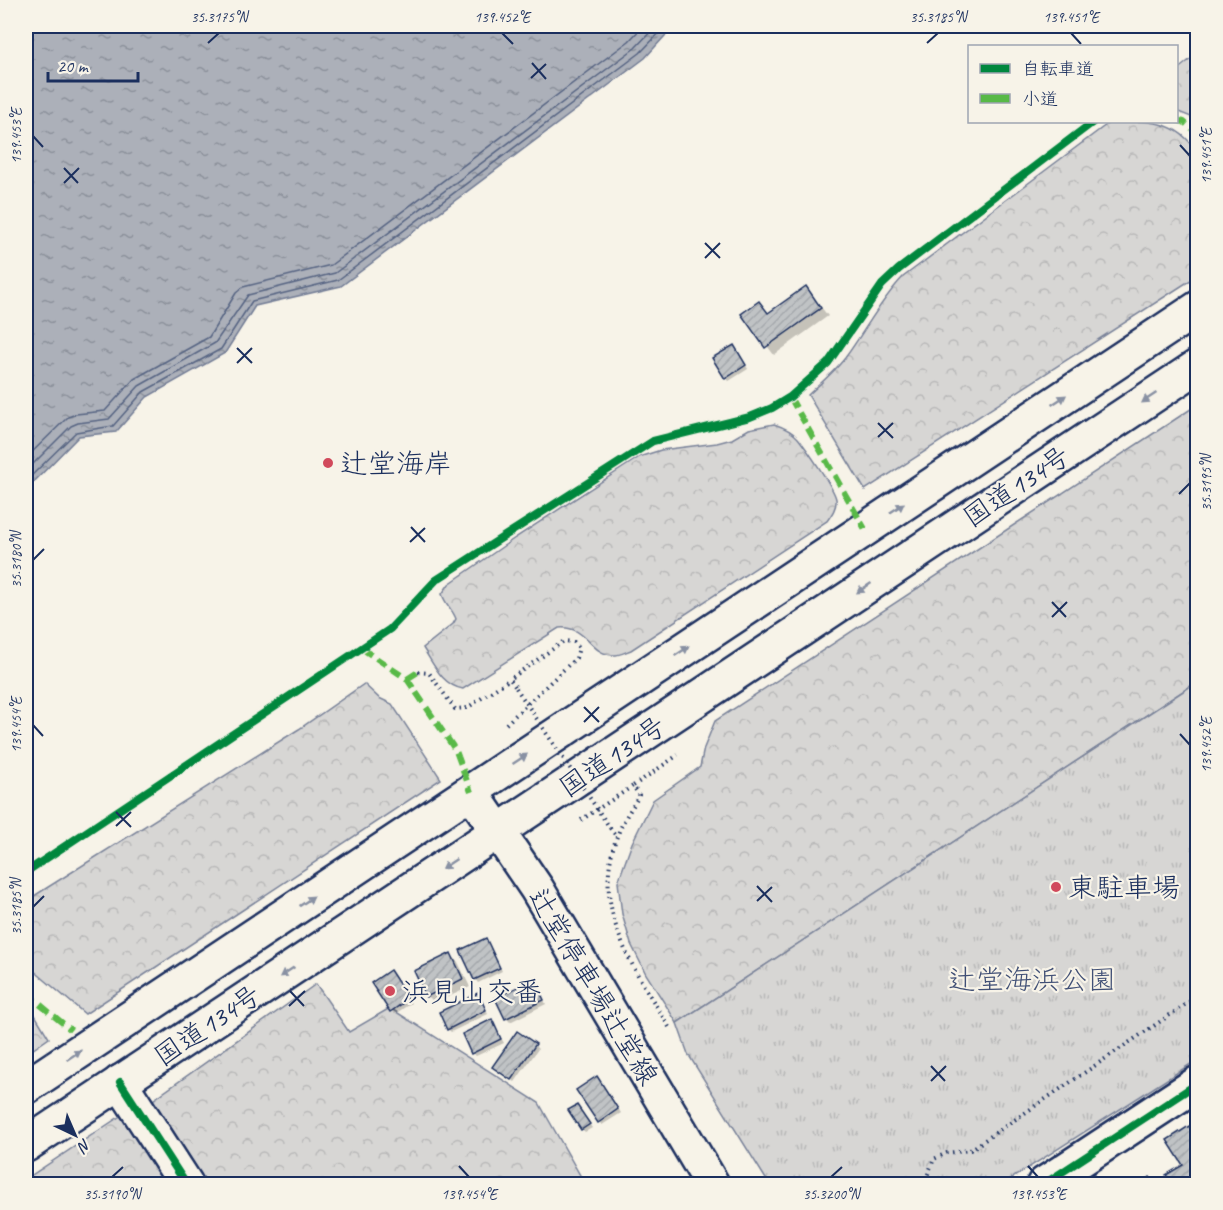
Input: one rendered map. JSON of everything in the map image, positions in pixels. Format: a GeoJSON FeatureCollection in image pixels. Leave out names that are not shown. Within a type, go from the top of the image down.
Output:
{"type":"FeatureCollection","features":[{"type":"Feature","properties":{"kind":"main road","name":"国道134号"},"geometry":{"type":"LineString","coordinates":[[26,1087],[1197,308]]}},
{"type":"Feature","properties":{"kind":"main road","name":"国道134号"},"geometry":{"type":"LineString","coordinates":[[26,1145],[1197,366]]}},
{"type":"Feature","properties":{"kind":"main road"},"geometry":{"type":"LineString","coordinates":[[865,529],[892,569]]}},
{"type":"Feature","properties":{"kind":"main road","name":"辻堂停車場辻堂線"},"geometry":{"type":"LineString","coordinates":[[471,792],[537,889],[712,1185]]}},
{"type":"Feature","properties":{"kind":"main road"},"geometry":{"type":"LineString","coordinates":[[120,1082],[186,1185]]}},
{"type":"Feature","properties":{"kind":"main road"},"geometry":{"type":"LineString","coordinates":[[1044,1185],[1197,1083]]}},
{"type":"Feature","properties":{"kind":"path"},"geometry":{"type":"LineString","coordinates":[[418,672],[429,673],[455,709],[467,708],[564,641],[574,642],[579,648],[576,658],[506,724]]}},
{"type":"Feature","properties":{"kind":"path"},"geometry":{"type":"LineString","coordinates":[[510,679],[617,837]]}},
{"type":"Feature","properties":{"kind":"path"},"geometry":{"type":"LineString","coordinates":[[581,820],[678,755]]}},
{"type":"Feature","properties":{"kind":"path"},"geometry":{"type":"LineString","coordinates":[[633,786],[639,795],[625,818],[610,858],[611,910],[628,955],[669,1027]]}},
{"type":"Feature","properties":{"kind":"path"},"geometry":{"type":"LineString","coordinates":[[921,1185],[934,1159],[947,1153],[970,1150],[1197,996]]}},
{"type":"Feature","properties":{"kind":"green space"},"geometry":{"type":"Polygon","coordinates":[[[1197,54],[1197,123],[1194,118],[1178,112],[1178,69],[1197,54]]]}},
{"type":"Feature","properties":{"kind":"green space"},"geometry":{"type":"Polygon","coordinates":[[[1109,123],[1154,123],[1170,127],[1189,141],[1197,152],[1197,276],[865,490],[808,395],[845,358],[880,306],[903,277],[1109,123]]]}},
{"type":"Feature","properties":{"kind":"green space"},"geometry":{"type":"Polygon","coordinates":[[[1197,405],[1197,682],[677,1023],[646,974],[631,944],[622,914],[618,882],[632,843],[653,800],[700,767],[704,748],[715,721],[1197,405]]]}},
{"type":"Feature","properties":{"kind":"green space"},"geometry":{"type":"Polygon","coordinates":[[[774,424],[798,438],[830,486],[836,502],[827,521],[631,650],[617,655],[605,653],[598,650],[576,631],[559,628],[463,689],[449,683],[439,673],[423,648],[456,619],[442,594],[449,584],[639,457],[661,450],[717,443],[732,439],[749,429],[774,424]]]}},
{"type":"Feature","properties":{"kind":"green space","name":"辻堂海浜公園"},"geometry":{"type":"Polygon","coordinates":[[[1197,682],[1197,1060],[1003,1184],[769,1184],[688,1054],[677,1023],[1197,682]]]}},
{"type":"Feature","properties":{"kind":"green space"},"geometry":{"type":"Polygon","coordinates":[[[364,684],[379,698],[392,704],[441,779],[85,1014],[26,964],[26,901],[299,729],[364,684]]]}},
{"type":"Feature","properties":{"kind":"green space"},"geometry":{"type":"Polygon","coordinates":[[[316,984],[349,1032],[390,1008],[539,1103],[585,1184],[207,1184],[153,1100],[316,984]]]}},
{"type":"Feature","properties":{"kind":"green space"},"geometry":{"type":"Polygon","coordinates":[[[26,1005],[32,1010],[49,1038],[26,1054],[26,1005]]]}},
{"type":"Feature","properties":{"kind":"green space"},"geometry":{"type":"Polygon","coordinates":[[[122,1115],[167,1184],[26,1184],[26,1179],[122,1115]]]}},
{"type":"Feature","properties":{"kind":"water"},"geometry":{"type":"Polygon","coordinates":[[[26,26],[674,26],[645,58],[341,286],[255,306],[225,353],[147,397],[116,432],[79,436],[26,490],[26,26]]]}},
{"type":"Feature","properties":{"kind":"building"},"geometry":{"type":"Polygon","coordinates":[[[806,286],[821,308],[765,348],[741,314],[759,301],[768,313],[806,286]]]}},
{"type":"Feature","properties":{"kind":"building"},"geometry":{"type":"Polygon","coordinates":[[[734,345],[746,365],[725,379],[712,358],[734,345]]]}},
{"type":"Feature","properties":{"kind":"building"},"geometry":{"type":"Polygon","coordinates":[[[486,938],[500,968],[474,980],[460,950],[486,938]]]}},
{"type":"Feature","properties":{"kind":"building"},"geometry":{"type":"Polygon","coordinates":[[[451,953],[463,979],[426,997],[414,971],[451,953]]]}},
{"type":"Feature","properties":{"kind":"building","name":"浜見山交番"},"geometry":{"type":"Polygon","coordinates":[[[390,970],[409,999],[390,1012],[371,983],[390,970]]]}},
{"type":"Feature","properties":{"kind":"building"},"geometry":{"type":"Polygon","coordinates":[[[534,979],[544,1000],[505,1019],[495,998],[534,979]]]}},
{"type":"Feature","properties":{"kind":"building"},"geometry":{"type":"Polygon","coordinates":[[[478,993],[486,1010],[447,1030],[439,1012],[478,993]]]}},
{"type":"Feature","properties":{"kind":"building"},"geometry":{"type":"Polygon","coordinates":[[[492,1019],[501,1039],[471,1054],[462,1034],[492,1019]]]}},
{"type":"Feature","properties":{"kind":"building"},"geometry":{"type":"Polygon","coordinates":[[[517,1031],[536,1044],[511,1080],[492,1067],[517,1031]]]}},
{"type":"Feature","properties":{"kind":"building"},"geometry":{"type":"Polygon","coordinates":[[[597,1076],[618,1109],[598,1123],[576,1090],[597,1076]]]}},
{"type":"Feature","properties":{"kind":"building"},"geometry":{"type":"Polygon","coordinates":[[[577,1105],[590,1124],[581,1130],[568,1110],[577,1105]]]}},
{"type":"Feature","properties":{"kind":"building"},"geometry":{"type":"Polygon","coordinates":[[[1189,1126],[1198,1140],[1198,1184],[1173,1184],[1166,1175],[1183,1165],[1167,1140],[1189,1126]]]}},
{"type":"Feature","properties":{"kind":"building"},"geometry":{"type":"Polygon","coordinates":[[[1150,1177],[1155,1184],[1139,1184],[1150,1177]]]}},
{"type":"Feature","properties":{"kind":"marked path"},"geometry":{"type":"LineString","coordinates":[[1178,120],[1184,122],[1198,134]]}},
{"type":"Feature","properties":{"kind":"marked path"},"geometry":{"type":"LineString","coordinates":[[790,397],[865,529]]}},
{"type":"Feature","properties":{"kind":"marked path"},"geometry":{"type":"LineString","coordinates":[[361,648],[407,679],[456,751],[471,792]]}},
{"type":"Feature","properties":{"kind":"marked path"},"geometry":{"type":"LineString","coordinates":[[407,679],[418,672]]}},
{"type":"Feature","properties":{"kind":"marked path"},"geometry":{"type":"LineString","coordinates":[[26,993],[71,1030]]}},
{"type":"Feature","properties":{"kind":"cycle path"},"geometry":{"type":"LineString","coordinates":[[26,872],[390,629],[436,580],[653,441],[750,417],[790,397],[828,363],[882,285],[899,269],[1092,123]]}},
{"type":"Feature","properties":{"kind":"cycle path"},"geometry":{"type":"LineString","coordinates":[[120,1082],[186,1184]]}},
{"type":"Feature","properties":{"kind":"cycle path"},"geometry":{"type":"LineString","coordinates":[[1044,1184],[1198,1083]]}},
{"type":"Feature","properties":{"kind":"place","name":"辻堂海岸"},"geometry":{"type":"Point","coordinates":[328,463]}},
{"type":"Feature","properties":{"kind":"place","name":"東駐車場"},"geometry":{"type":"Point","coordinates":[1056,887]}},
{"type":"Feature","properties":{"kind":"place","name":"浜見山交番"},"geometry":{"type":"Point","coordinates":[390,991]}}]}
